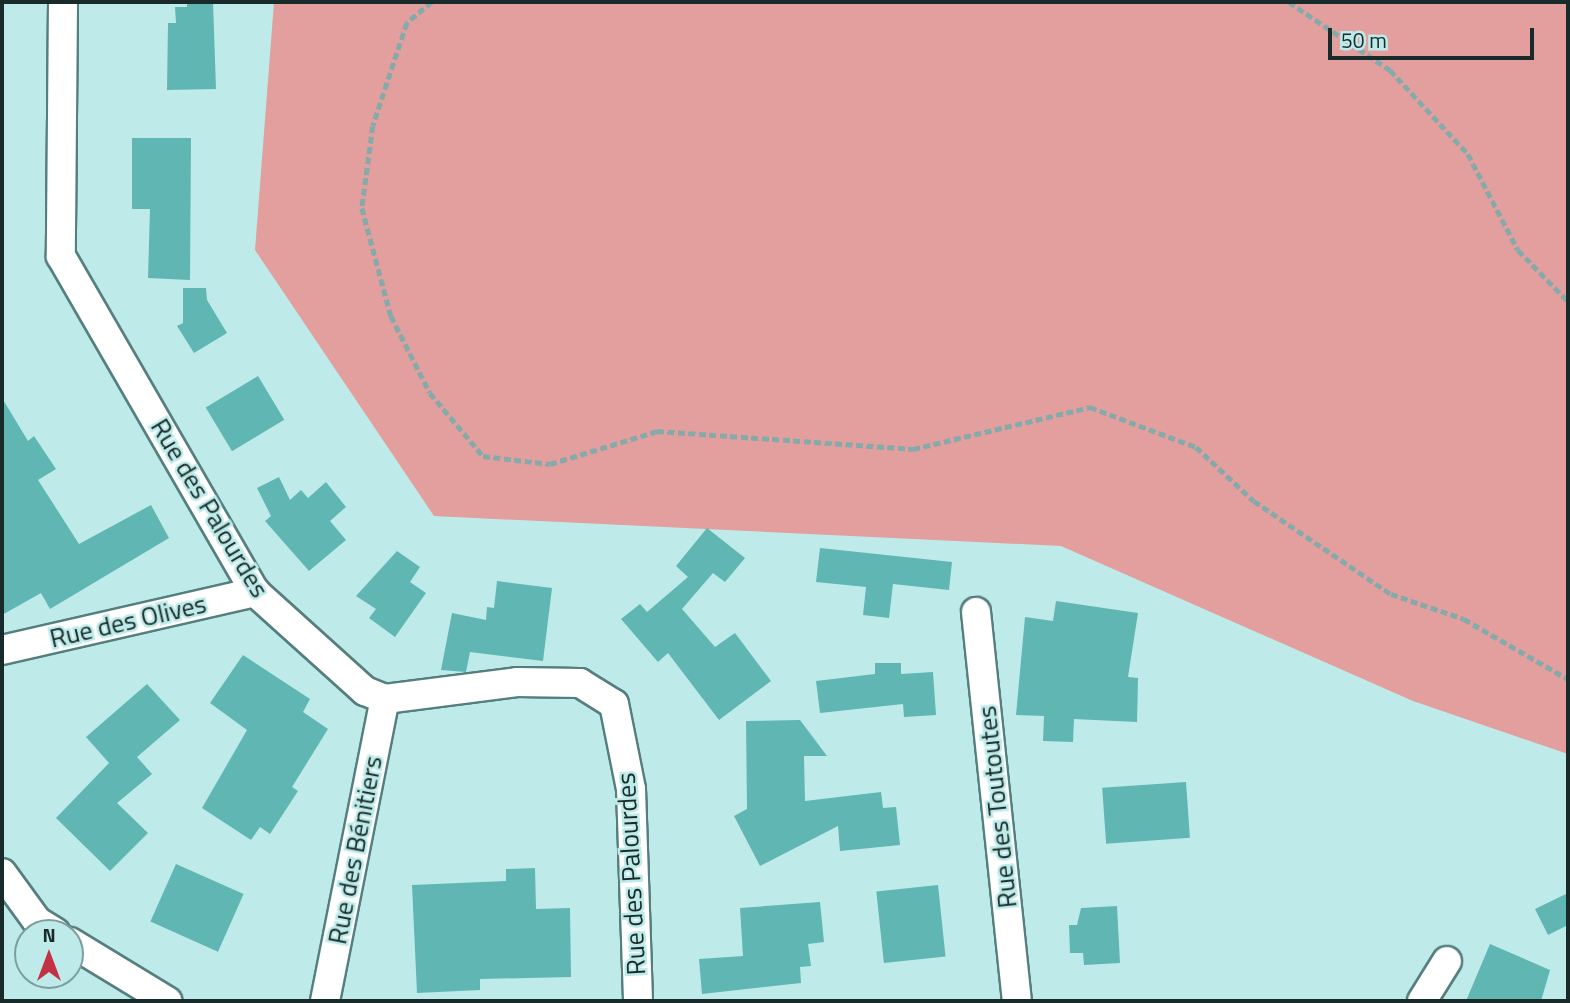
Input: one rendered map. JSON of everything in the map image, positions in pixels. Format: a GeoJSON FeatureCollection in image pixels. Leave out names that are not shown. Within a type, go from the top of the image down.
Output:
{"type":"FeatureCollection","features":[{"type":"Feature","properties":{"kind":"street","name":"Rue des Palourdes"},"geometry":{"type":"LineString","coordinates":[[62,2],[61,256],[255,592],[365,691],[385,699],[517,682],[580,683],[614,705],[631,789],[638,1001]]}},
{"type":"Feature","properties":{"kind":"street","name":"Rue des Olives"},"geometry":{"type":"LineString","coordinates":[[2,650],[255,592]]}},
{"type":"Feature","properties":{"kind":"street","name":"Rue des Toutoutes"},"geometry":{"type":"LineString","coordinates":[[976,612],[1017,1001]]}},
{"type":"Feature","properties":{"kind":"street","name":"Rue des Bénitiers"},"geometry":{"type":"LineString","coordinates":[[325,1001],[385,699]]}},
{"type":"Feature","properties":{"kind":"street"},"geometry":{"type":"LineString","coordinates":[[2,873],[36,919]]}},
{"type":"Feature","properties":{"kind":"street"},"geometry":{"type":"LineString","coordinates":[[84,951],[167,1001]]}},
{"type":"Feature","properties":{"kind":"street"},"geometry":{"type":"LineString","coordinates":[[1422,1001],[1447,961]]}},
{"type":"Feature","properties":{"kind":"path"},"geometry":{"type":"LineString","coordinates":[[432,2],[407,23],[373,126],[362,208],[391,316],[430,393],[483,456],[550,464],[657,430],[913,449],[1090,407],[1196,447],[1254,501],[1391,594],[1464,619],[1568,680]]}},
{"type":"Feature","properties":{"kind":"path"},"geometry":{"type":"LineString","coordinates":[[1289,2],[1390,70],[1468,154],[1518,250],[1568,301]]}},
{"type":"Feature","properties":{"kind":"shaded area"},"geometry":{"type":"Polygon","coordinates":[[[274,2],[1568,2],[1568,754],[1413,701],[1061,546],[434,516],[255,250],[274,2]]]}},
{"type":"Feature","properties":{"kind":"building"},"geometry":{"type":"Polygon","coordinates":[[[187,2],[213,2],[216,89],[167,90],[168,23],[176,23],[175,7],[187,7],[187,2]]]}},
{"type":"Feature","properties":{"kind":"building"},"geometry":{"type":"Polygon","coordinates":[[[132,138],[191,138],[190,280],[148,278],[150,209],[132,209],[132,138]]]}},
{"type":"Feature","properties":{"kind":"building"},"geometry":{"type":"Polygon","coordinates":[[[183,288],[206,288],[207,300],[227,333],[194,353],[177,326],[183,323],[183,288]]]}},
{"type":"Feature","properties":{"kind":"building"},"geometry":{"type":"Polygon","coordinates":[[[258,376],[284,420],[232,451],[206,407],[258,376]]]}},
{"type":"Feature","properties":{"kind":"building"},"geometry":{"type":"Polygon","coordinates":[[[2,398],[28,441],[34,436],[56,469],[38,480],[79,544],[151,505],[169,538],[50,609],[41,593],[2,615],[2,398]]]}},
{"type":"Feature","properties":{"kind":"building"},"geometry":{"type":"Polygon","coordinates":[[[279,477],[290,500],[301,490],[308,498],[326,482],[346,507],[330,521],[346,540],[309,571],[265,521],[271,516],[257,488],[279,477]]]}},
{"type":"Feature","properties":{"kind":"building"},"geometry":{"type":"Polygon","coordinates":[[[707,528],[745,558],[725,582],[713,573],[682,609],[715,647],[735,633],[771,681],[719,720],[668,653],[658,662],[621,619],[640,604],[647,612],[688,577],[676,566],[707,528]]]}},
{"type":"Feature","properties":{"kind":"building"},"geometry":{"type":"Polygon","coordinates":[[[820,548],[952,562],[949,590],[893,584],[889,618],[863,615],[866,587],[816,582],[820,548]]]}},
{"type":"Feature","properties":{"kind":"building"},"geometry":{"type":"Polygon","coordinates":[[[397,551],[420,567],[410,582],[426,593],[395,637],[369,618],[376,609],[356,596],[397,551]]]}},
{"type":"Feature","properties":{"kind":"building"},"geometry":{"type":"Polygon","coordinates":[[[497,581],[552,588],[543,661],[470,652],[466,672],[441,670],[452,613],[486,620],[487,607],[494,608],[497,581]]]}},
{"type":"Feature","properties":{"kind":"building"},"geometry":{"type":"Polygon","coordinates":[[[1056,601],[1138,613],[1128,677],[1138,678],[1137,722],[1074,719],[1073,742],[1043,741],[1044,716],[1016,715],[1025,617],[1053,621],[1056,601]]]}},
{"type":"Feature","properties":{"kind":"building"},"geometry":{"type":"Polygon","coordinates":[[[243,655],[310,699],[303,712],[328,729],[292,787],[298,791],[270,834],[260,827],[251,840],[202,808],[247,730],[210,703],[243,655]]]}},
{"type":"Feature","properties":{"kind":"building"},"geometry":{"type":"Polygon","coordinates":[[[875,663],[901,663],[901,674],[933,672],[936,715],[904,717],[903,704],[820,713],[816,681],[875,674],[875,663]]]}},
{"type":"Feature","properties":{"kind":"building"},"geometry":{"type":"Polygon","coordinates":[[[147,684],[180,720],[137,757],[152,774],[117,803],[148,833],[110,871],[56,818],[109,763],[86,737],[147,684]]]}},
{"type":"Feature","properties":{"kind":"building"},"geometry":{"type":"Polygon","coordinates":[[[800,720],[827,756],[804,756],[805,801],[881,792],[883,808],[896,807],[900,845],[840,851],[838,826],[760,866],[734,816],[747,809],[746,721],[800,720]]]}},
{"type":"Feature","properties":{"kind":"building"},"geometry":{"type":"Polygon","coordinates":[[[1186,782],[1190,838],[1106,844],[1102,788],[1186,782]]]}},
{"type":"Feature","properties":{"kind":"building"},"geometry":{"type":"Polygon","coordinates":[[[176,864],[244,894],[218,952],[150,922],[176,864]]]}},
{"type":"Feature","properties":{"kind":"building"},"geometry":{"type":"Polygon","coordinates":[[[535,868],[536,909],[570,908],[571,977],[480,979],[480,990],[417,993],[412,885],[506,881],[506,869],[535,868]]]}},
{"type":"Feature","properties":{"kind":"building"},"geometry":{"type":"Polygon","coordinates":[[[938,885],[946,957],[884,963],[876,891],[938,885]]]}},
{"type":"Feature","properties":{"kind":"building"},"geometry":{"type":"Polygon","coordinates":[[[1568,893],[1568,925],[1548,935],[1535,909],[1568,893]]]}},
{"type":"Feature","properties":{"kind":"building"},"geometry":{"type":"Polygon","coordinates":[[[820,902],[824,942],[808,944],[811,966],[800,967],[801,983],[702,994],[699,959],[743,956],[740,908],[820,902]]]}},
{"type":"Feature","properties":{"kind":"building"},"geometry":{"type":"Polygon","coordinates":[[[1117,906],[1120,963],[1084,965],[1083,953],[1070,953],[1069,925],[1077,925],[1081,908],[1117,906]]]}},
{"type":"Feature","properties":{"kind":"building"},"geometry":{"type":"Polygon","coordinates":[[[1490,944],[1550,970],[1541,1001],[1466,1001],[1490,944]]]}}]}
